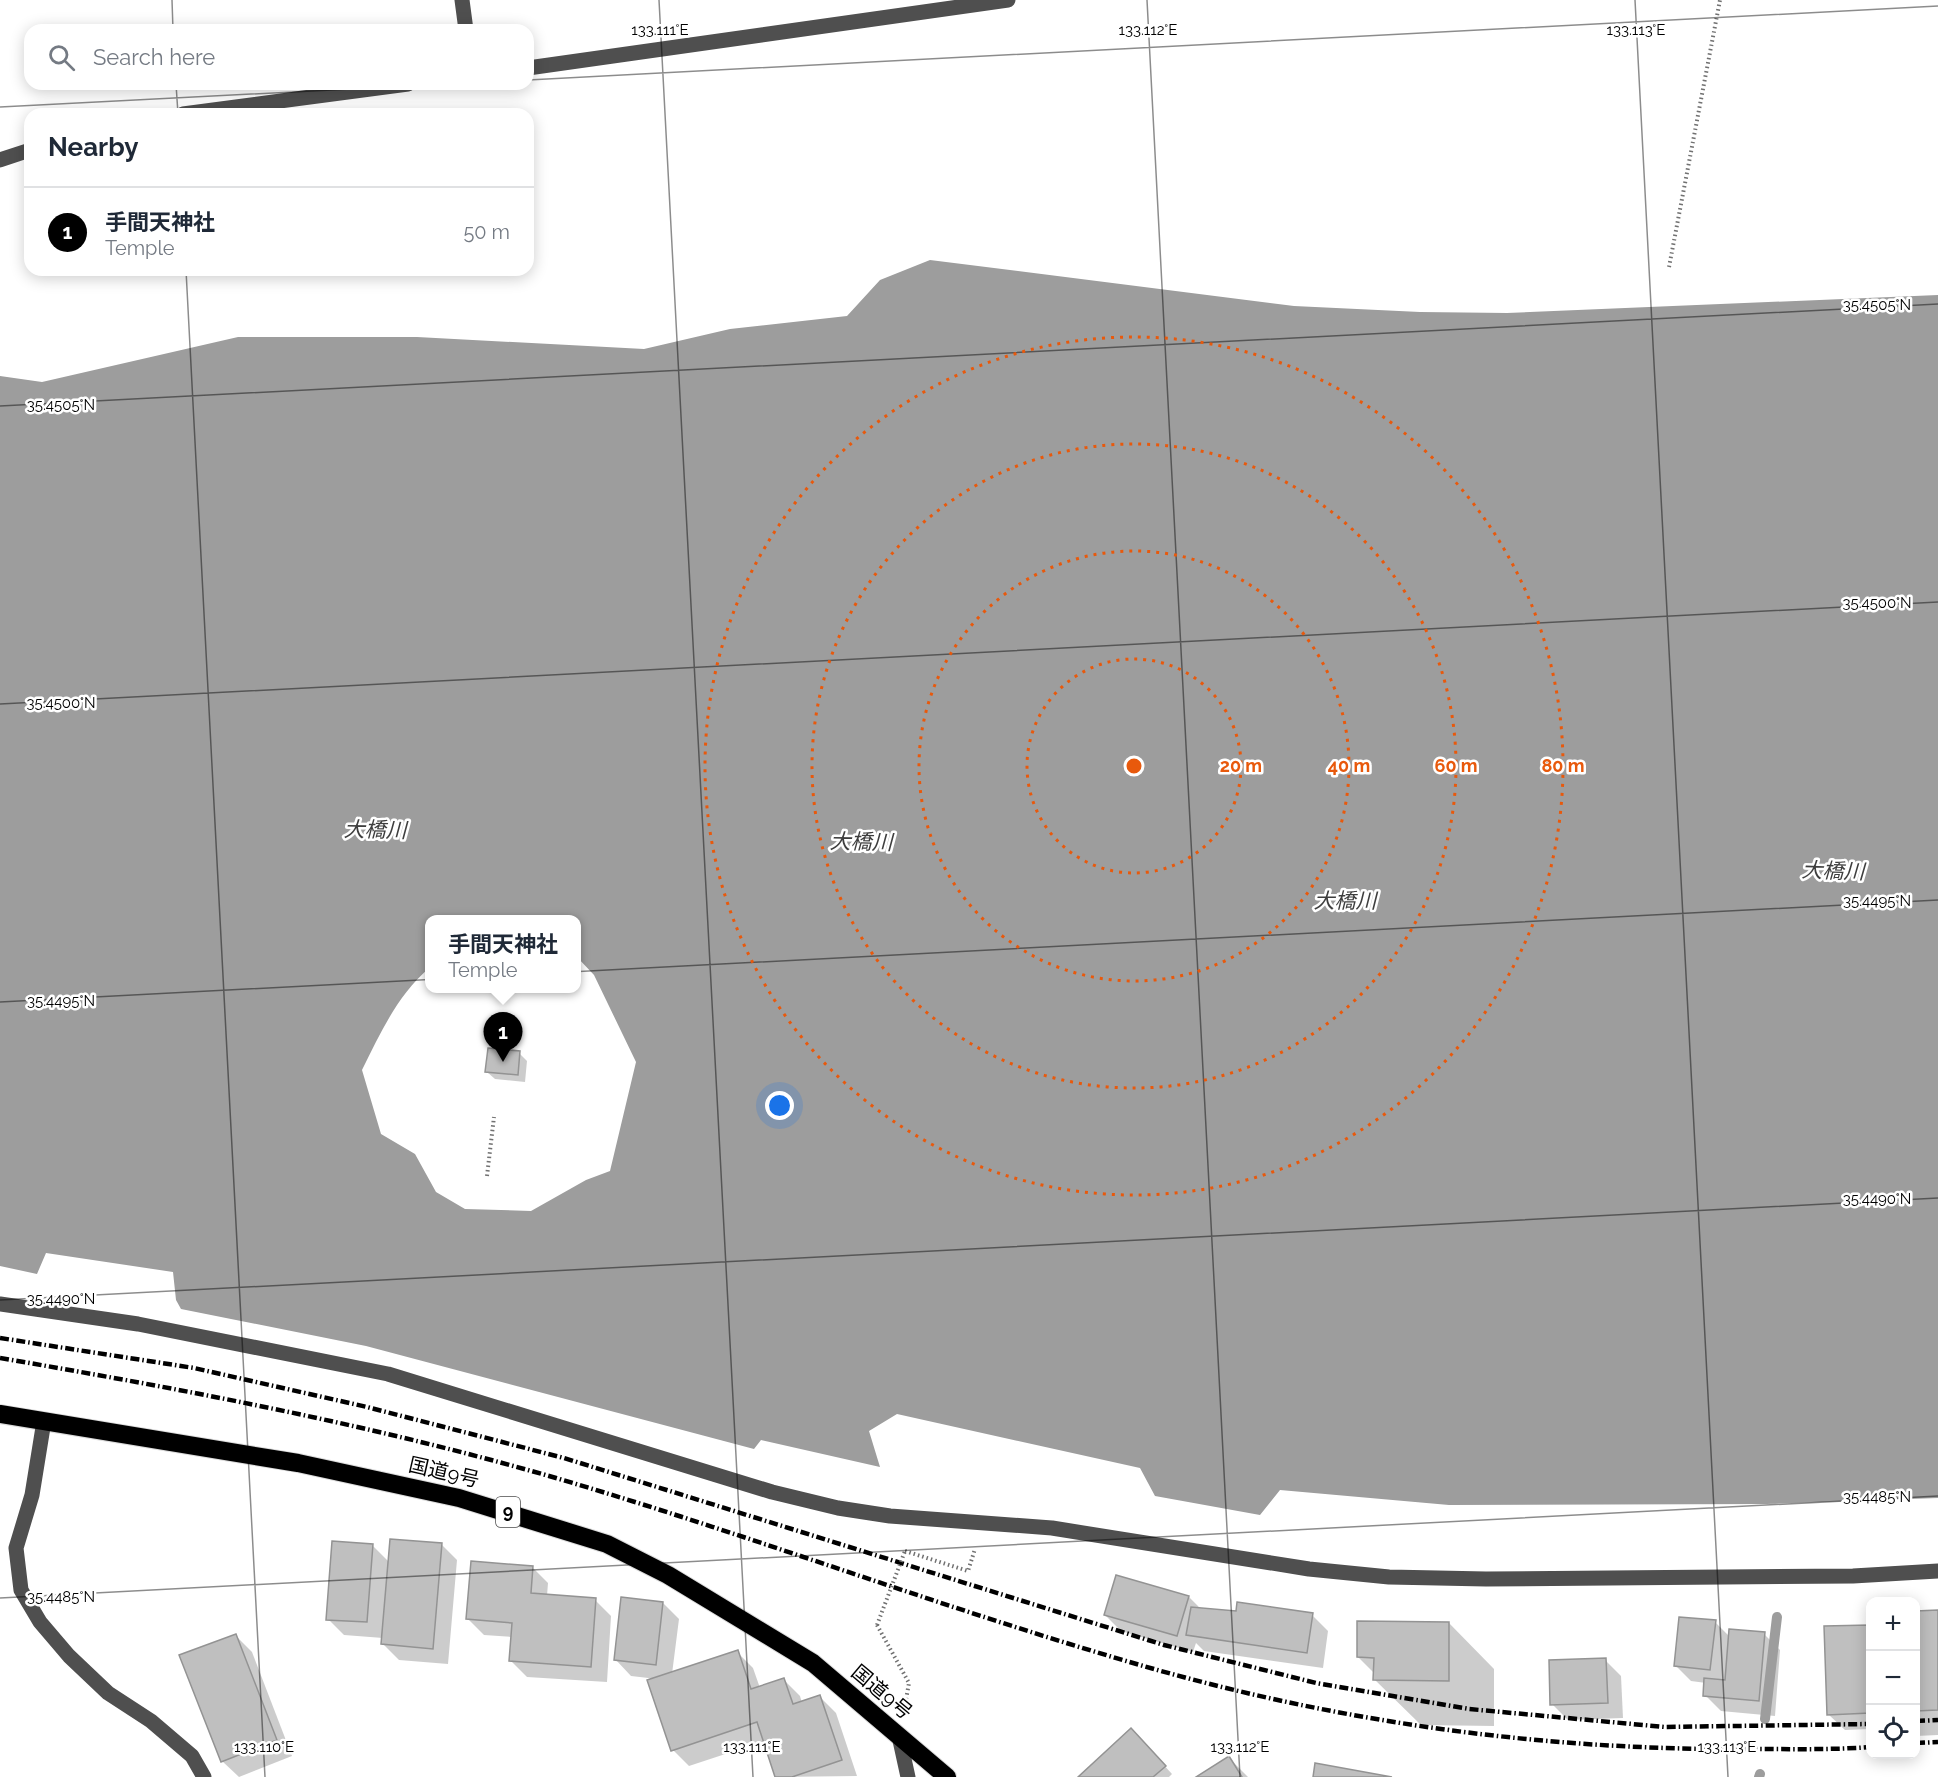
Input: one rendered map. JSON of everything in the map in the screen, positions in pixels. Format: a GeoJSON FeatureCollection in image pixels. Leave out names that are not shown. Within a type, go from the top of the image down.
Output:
{"type":"FeatureCollection","features":[{"type":"Feature","properties":{"kind":"highway","name":"国道9号"},"geometry":{"type":"LineString","coordinates":[[0,1414],[298,1463],[447,1495],[607,1544],[668,1575],[813,1663],[947,1777]]}},
{"type":"Feature","properties":{"kind":"street"},"geometry":{"type":"LineString","coordinates":[[462,0],[464,24]]}},
{"type":"Feature","properties":{"kind":"street"},"geometry":{"type":"LineString","coordinates":[[534,67],[1008,0]]}},
{"type":"Feature","properties":{"kind":"street"},"geometry":{"type":"LineString","coordinates":[[228,108],[363,90]]}},
{"type":"Feature","properties":{"kind":"street"},"geometry":{"type":"LineString","coordinates":[[0,160],[24,152]]}},
{"type":"Feature","properties":{"kind":"street"},"geometry":{"type":"LineString","coordinates":[[0,1304],[138,1324],[388,1374],[772,1492],[869,1513],[1052,1528],[1308,1569],[1389,1577],[1486,1579],[1841,1576],[1938,1571]]}},
{"type":"Feature","properties":{"kind":"street"},"geometry":{"type":"LineString","coordinates":[[44,1421],[32,1495],[16,1548],[21,1590],[40,1622],[69,1656],[108,1693],[151,1721],[192,1756],[204,1777]]}},
{"type":"Feature","properties":{"kind":"street"},"geometry":{"type":"LineString","coordinates":[[899,1736],[908,1777]]}},
{"type":"Feature","properties":{"kind":"path"},"geometry":{"type":"LineString","coordinates":[[1669,267],[1720,0]]}},
{"type":"Feature","properties":{"kind":"path"},"geometry":{"type":"LineString","coordinates":[[487,1176],[494,1117]]}},
{"type":"Feature","properties":{"kind":"path"},"geometry":{"type":"LineString","coordinates":[[909,1683],[877,1625],[905,1551],[968,1571]]}},
{"type":"Feature","properties":{"kind":"water","name":"大橋川"},"geometry":{"type":"Polygon","coordinates":[[[930,260],[1294,306],[1420,312],[1507,313],[1938,295],[1938,1498],[1767,1504],[1449,1505],[1280,1490],[1260,1515],[1155,1496],[1140,1468],[897,1414],[869,1431],[880,1467],[761,1440],[754,1449],[366,1346],[181,1309],[176,1300],[173,1272],[46,1253],[37,1274],[0,1266],[0,376],[42,382],[238,337],[417,337],[644,349],[730,329],[847,316],[880,280],[930,260]],[[425,915],[425,972],[399,1003],[383,1028],[362,1070],[381,1134],[415,1154],[436,1192],[465,1209],[531,1211],[586,1180],[610,1171],[636,1062],[594,975],[581,961],[581,915],[425,915]]]}},
{"type":"Feature","properties":{"kind":"building"},"geometry":{"type":"Polygon","coordinates":[[[488,1048],[520,1051],[518,1075],[485,1072],[488,1048]]]}},
{"type":"Feature","properties":{"kind":"building"},"geometry":{"type":"Polygon","coordinates":[[[390,1539],[442,1543],[433,1649],[381,1644],[390,1539]]]}},
{"type":"Feature","properties":{"kind":"building"},"geometry":{"type":"Polygon","coordinates":[[[332,1541],[373,1544],[367,1622],[326,1620],[332,1541]]]}},
{"type":"Feature","properties":{"kind":"building"},"geometry":{"type":"Polygon","coordinates":[[[471,1561],[533,1566],[531,1593],[596,1598],[591,1667],[509,1661],[512,1623],[466,1619],[471,1561]]]}},
{"type":"Feature","properties":{"kind":"building"},"geometry":{"type":"Polygon","coordinates":[[[1116,1575],[1189,1596],[1177,1636],[1104,1615],[1116,1575]]]}},
{"type":"Feature","properties":{"kind":"building"},"geometry":{"type":"Polygon","coordinates":[[[621,1597],[663,1602],[656,1665],[614,1660],[621,1597]]]}},
{"type":"Feature","properties":{"kind":"building"},"geometry":{"type":"Polygon","coordinates":[[[1237,1602],[1313,1613],[1307,1653],[1186,1635],[1191,1607],[1236,1611],[1237,1602]]]}},
{"type":"Feature","properties":{"kind":"building"},"geometry":{"type":"Polygon","coordinates":[[[1938,1610],[1938,1710],[1920,1711],[1920,1611],[1938,1610]]]}},
{"type":"Feature","properties":{"kind":"building"},"geometry":{"type":"Polygon","coordinates":[[[1679,1617],[1716,1620],[1710,1670],[1674,1666],[1679,1617]]]}},
{"type":"Feature","properties":{"kind":"building"},"geometry":{"type":"Polygon","coordinates":[[[1357,1621],[1449,1622],[1449,1681],[1373,1680],[1374,1658],[1357,1657],[1357,1621]]]}},
{"type":"Feature","properties":{"kind":"building"},"geometry":{"type":"Polygon","coordinates":[[[1866,1625],[1866,1713],[1827,1715],[1824,1626],[1866,1625]]]}},
{"type":"Feature","properties":{"kind":"building"},"geometry":{"type":"Polygon","coordinates":[[[1729,1629],[1765,1632],[1759,1701],[1703,1696],[1704,1678],[1725,1680],[1729,1629]]]}},
{"type":"Feature","properties":{"kind":"building"},"geometry":{"type":"Polygon","coordinates":[[[236,1634],[277,1740],[221,1762],[179,1655],[236,1634]]]}},
{"type":"Feature","properties":{"kind":"building"},"geometry":{"type":"Polygon","coordinates":[[[738,1650],[751,1689],[784,1678],[793,1704],[820,1695],[842,1760],[792,1777],[775,1777],[757,1722],[671,1751],[647,1680],[738,1650]]]}},
{"type":"Feature","properties":{"kind":"building"},"geometry":{"type":"Polygon","coordinates":[[[1606,1658],[1608,1703],[1550,1705],[1549,1660],[1606,1658]]]}},
{"type":"Feature","properties":{"kind":"building"},"geometry":{"type":"Polygon","coordinates":[[[1131,1728],[1166,1766],[1153,1777],[1078,1777],[1131,1728]]]}},
{"type":"Feature","properties":{"kind":"building"},"geometry":{"type":"Polygon","coordinates":[[[1229,1756],[1242,1777],[1196,1777],[1229,1756]]]}},
{"type":"Feature","properties":{"kind":"building"},"geometry":{"type":"Polygon","coordinates":[[[1315,1763],[1392,1777],[1313,1777],[1315,1763]]]}},
{"type":"Feature","properties":{"kind":"waterway"},"geometry":{"type":"LineString","coordinates":[[1765,1719],[1777,1617]]}},
{"type":"Feature","properties":{"kind":"railway"},"geometry":{"type":"LineString","coordinates":[[0,1338],[194,1368],[367,1407],[564,1458],[1164,1645],[1316,1683],[1469,1709],[1665,1727],[1866,1724]]}},
{"type":"Feature","properties":{"kind":"railway"},"geometry":{"type":"LineString","coordinates":[[0,1358],[280,1410],[487,1459],[631,1501],[1079,1647],[1154,1669],[1301,1705],[1452,1730],[1603,1745],[1755,1749],[1866,1747]]}},
{"type":"Feature","properties":{"kind":"railway"},"geometry":{"type":"LineString","coordinates":[[1920,1721],[1938,1720]]}},
{"type":"Feature","properties":{"kind":"railway"},"geometry":{"type":"LineString","coordinates":[[1920,1743],[1938,1742]]}},
{"type":"Feature","properties":{"kind":"place","name":"手間天神社"},"geometry":{"type":"Point","coordinates":[503,1062]}}]}
